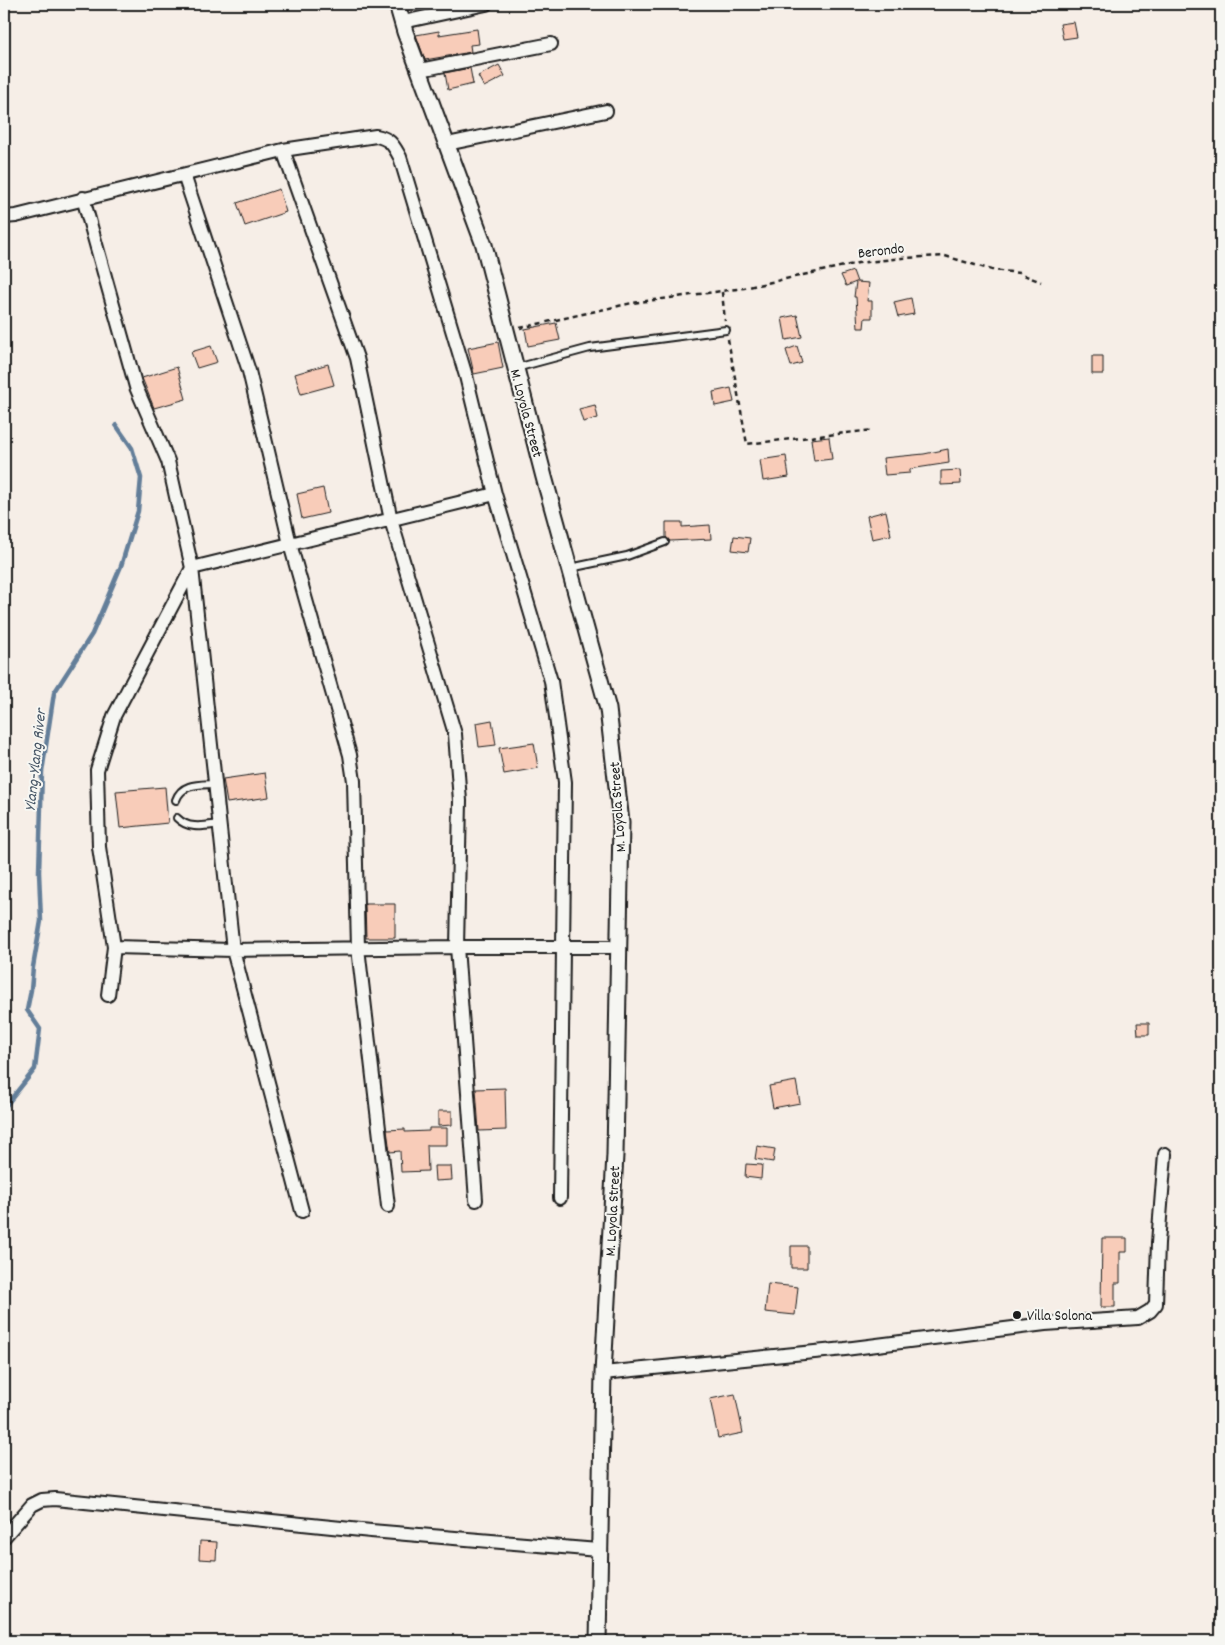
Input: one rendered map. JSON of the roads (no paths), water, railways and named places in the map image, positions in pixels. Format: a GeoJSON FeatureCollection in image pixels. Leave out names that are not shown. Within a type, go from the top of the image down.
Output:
{"type":"FeatureCollection","features":[{"type":"Feature","properties":{"kind":"street","name":"M. Loyola Street"},"geometry":{"type":"LineString","coordinates":[[397,4],[484,245],[608,710],[621,822],[615,1155],[603,1373],[598,1550],[598,1641]]}},
{"type":"Feature","properties":{"kind":"street"},"geometry":{"type":"LineString","coordinates":[[403,22],[486,4]]}},
{"type":"Feature","properties":{"kind":"street"},"geometry":{"type":"LineString","coordinates":[[420,70],[550,44]]}},
{"type":"Feature","properties":{"kind":"street"},"geometry":{"type":"LineString","coordinates":[[447,144],[606,111]]}},
{"type":"Feature","properties":{"kind":"street"},"geometry":{"type":"LineString","coordinates":[[4,217],[16,216],[283,150],[376,136],[386,138],[400,157],[466,376],[495,494],[552,681],[565,782],[560,1198]]}},
{"type":"Feature","properties":{"kind":"street"},"geometry":{"type":"LineString","coordinates":[[283,150],[357,358],[391,520],[455,734],[460,801],[457,946],[476,1200]]}},
{"type":"Feature","properties":{"kind":"street"},"geometry":{"type":"LineString","coordinates":[[184,175],[249,371],[290,544],[350,756],[354,781],[358,948],[388,1206]]}},
{"type":"Feature","properties":{"kind":"street"},"geometry":{"type":"LineString","coordinates":[[83,198],[136,386],[168,461],[192,568],[234,950],[302,1211]]}},
{"type":"Feature","properties":{"kind":"street"},"geometry":{"type":"LineString","coordinates":[[108,995],[114,947],[99,847],[97,770],[114,716],[192,568],[495,494]]}},
{"type":"Feature","properties":{"kind":"street"},"geometry":{"type":"LineString","coordinates":[[114,947],[234,950],[457,946],[610,947]]}},
{"type":"Feature","properties":{"kind":"street"},"geometry":{"type":"LineString","coordinates":[[603,1373],[845,1349],[1045,1324],[1138,1318],[1150,1311],[1156,1304],[1158,1244],[1166,1154]]}},
{"type":"Feature","properties":{"kind":"street"},"geometry":{"type":"LineString","coordinates":[[4,1537],[32,1505],[42,1500],[55,1500],[371,1531],[598,1550]]}},
{"type":"Feature","properties":{"kind":"lane"},"geometry":{"type":"LineString","coordinates":[[516,368],[590,348],[726,330]]}},
{"type":"Feature","properties":{"kind":"lane"},"geometry":{"type":"LineString","coordinates":[[570,568],[628,556],[665,542]]}},
{"type":"Feature","properties":{"kind":"lane"},"geometry":{"type":"LineString","coordinates":[[176,800],[178,792],[184,788],[216,784]]}},
{"type":"Feature","properties":{"kind":"lane"},"geometry":{"type":"LineString","coordinates":[[177,818],[183,824],[195,827],[220,824]]}},
{"type":"Feature","properties":{"kind":"waterway","name":"Ylang-Ylang River"},"geometry":{"type":"LineString","coordinates":[[4,1108],[35,1069],[40,1029],[27,1010],[41,921],[39,872],[42,772],[54,693],[92,634],[121,566],[138,511],[141,478],[132,448],[116,425]]}},
{"type":"Feature","properties":{"kind":"place","name":"Villa Solona"},"geometry":{"type":"Point","coordinates":[1017,1315]}}]}
